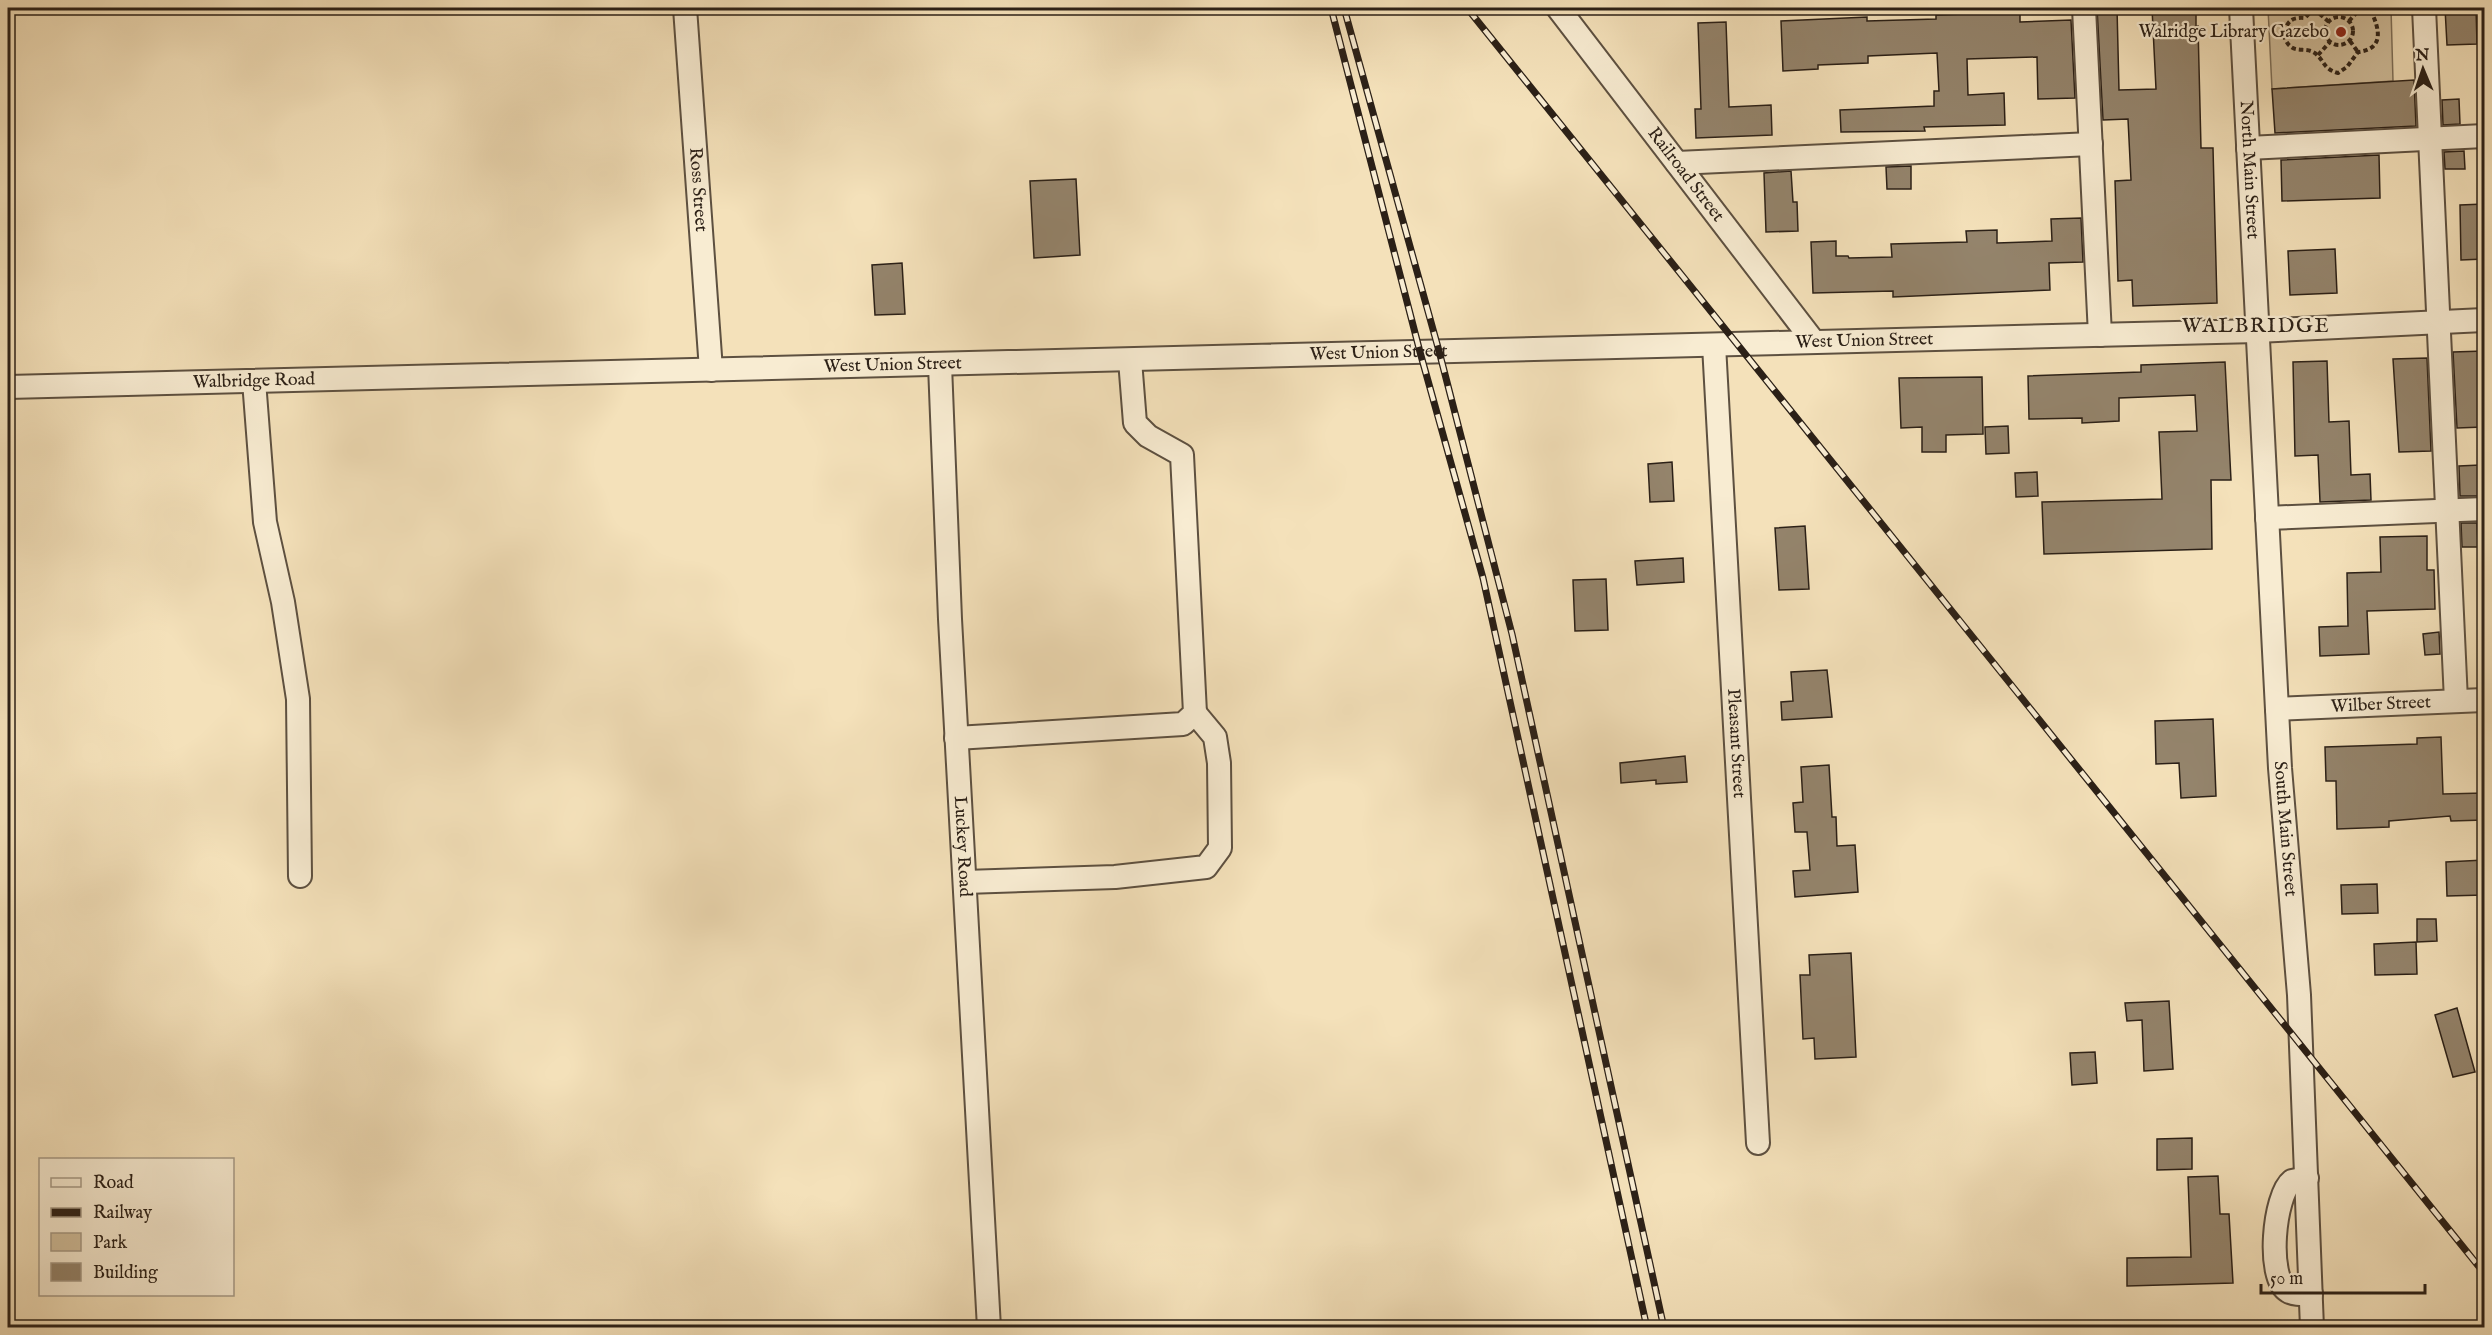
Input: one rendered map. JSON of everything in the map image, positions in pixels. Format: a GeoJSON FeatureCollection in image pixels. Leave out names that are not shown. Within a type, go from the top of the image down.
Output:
{"type":"FeatureCollection","features":[{"type":"Feature","properties":{"kind":"street","name":"Ross Street"},"geometry":{"type":"LineString","coordinates":[[685,8],[711,370]]}},
{"type":"Feature","properties":{"kind":"street","name":"Railroad Street"},"geometry":{"type":"LineString","coordinates":[[1558,8],[1814,342]]}},
{"type":"Feature","properties":{"kind":"street"},"geometry":{"type":"LineString","coordinates":[[2084,8],[2100,335]]}},
{"type":"Feature","properties":{"kind":"street","name":"North Main Street"},"geometry":{"type":"LineString","coordinates":[[2241,8],[2257,331]]}},
{"type":"Feature","properties":{"kind":"street"},"geometry":{"type":"LineString","coordinates":[[2424,8],[2456,701]]}},
{"type":"Feature","properties":{"kind":"street"},"geometry":{"type":"LineString","coordinates":[[2248,148],[2484,136]]}},
{"type":"Feature","properties":{"kind":"street"},"geometry":{"type":"LineString","coordinates":[[1677,163],[2091,144]]}},
{"type":"Feature","properties":{"kind":"street","name":"West Union Street"},"geometry":{"type":"LineString","coordinates":[[501,375],[2257,331],[2484,320]]}},
{"type":"Feature","properties":{"kind":"street","name":"South Main Street"},"geometry":{"type":"LineString","coordinates":[[2257,331],[2277,709],[2299,995],[2312,1328]]}},
{"type":"Feature","properties":{"kind":"street","name":"Pleasant Street"},"geometry":{"type":"LineString","coordinates":[[1714,345],[1758,1143]]}},
{"type":"Feature","properties":{"kind":"street"},"geometry":{"type":"LineString","coordinates":[[965,882],[1115,877],[1206,867],[1220,848],[1219,763],[1215,737],[1195,712],[1182,455],[1148,436],[1135,423],[1130,360]]}},
{"type":"Feature","properties":{"kind":"street","name":"Luckey Road"},"geometry":{"type":"LineString","coordinates":[[940,365],[956,738],[989,1328]]}},
{"type":"Feature","properties":{"kind":"street","name":"Walbridge Road"},"geometry":{"type":"LineString","coordinates":[[8,387],[501,375]]}},
{"type":"Feature","properties":{"kind":"street"},"geometry":{"type":"LineString","coordinates":[[254,381],[265,522],[283,602],[298,699],[300,876]]}},
{"type":"Feature","properties":{"kind":"street"},"geometry":{"type":"LineString","coordinates":[[2267,518],[2484,509]]}},
{"type":"Feature","properties":{"kind":"street","name":"Wilber Street"},"geometry":{"type":"LineString","coordinates":[[2277,709],[2484,700]]}},
{"type":"Feature","properties":{"kind":"street"},"geometry":{"type":"LineString","coordinates":[[956,738],[1182,724],[1195,712]]}},
{"type":"Feature","properties":{"kind":"street"},"geometry":{"type":"LineString","coordinates":[[2307,1179],[2292,1181],[2282,1194],[2276,1252],[2277,1273],[2281,1285],[2294,1293],[2311,1294]]}},
{"type":"Feature","properties":{"kind":"path"},"geometry":{"type":"LineString","coordinates":[[2283,34],[2289,21],[2294,17],[2305,18],[2314,8],[2329,22]]}},
{"type":"Feature","properties":{"kind":"path"},"geometry":{"type":"LineString","coordinates":[[2349,21],[2359,8],[2372,11],[2378,29],[2376,46],[2371,50],[2358,51]]}},
{"type":"Feature","properties":{"kind":"path"},"geometry":{"type":"LineString","coordinates":[[2337,17],[2349,21],[2354,30],[2350,40],[2339,46],[2330,42],[2325,30],[2329,22],[2337,17]]}},
{"type":"Feature","properties":{"kind":"path"},"geometry":{"type":"LineString","coordinates":[[2272,34],[2283,34]]}},
{"type":"Feature","properties":{"kind":"path"},"geometry":{"type":"LineString","coordinates":[[2283,34],[2293,49],[2311,50],[2318,55],[2324,66],[2338,73],[2347,67],[2358,51]]}},
{"type":"Feature","properties":{"kind":"path"},"geometry":{"type":"LineString","coordinates":[[2350,40],[2358,51]]}},
{"type":"Feature","properties":{"kind":"path"},"geometry":{"type":"LineString","coordinates":[[2318,55],[2330,42]]}},
{"type":"Feature","properties":{"kind":"green space"},"geometry":{"type":"Polygon","coordinates":[[[2268,8],[2391,8],[2393,81],[2272,89],[2268,8]]]}},
{"type":"Feature","properties":{"kind":"building"},"geometry":{"type":"Polygon","coordinates":[[[2097,8],[2117,8],[2119,90],[2156,89],[2152,8],[2196,8],[2201,148],[2213,148],[2217,303],[2133,306],[2132,280],[2118,281],[2115,181],[2131,180],[2128,119],[2103,120],[2097,8]]]}},
{"type":"Feature","properties":{"kind":"building"},"geometry":{"type":"Polygon","coordinates":[[[2445,8],[2476,8],[2477,44],[2447,45],[2445,8]]]}},
{"type":"Feature","properties":{"kind":"building"},"geometry":{"type":"Polygon","coordinates":[[[2020,14],[2020,22],[2071,20],[2075,98],[2038,99],[2037,57],[1967,59],[1968,95],[2004,93],[2005,125],[1924,127],[1925,131],[1841,132],[1840,110],[1934,106],[1934,91],[1939,91],[1937,53],[1868,56],[1868,63],[1818,65],[1818,69],[1783,71],[1781,21],[1867,17],[1867,21],[1936,19],[1936,15],[2020,14]]]}},
{"type":"Feature","properties":{"kind":"building"},"geometry":{"type":"Polygon","coordinates":[[[1726,22],[1729,107],[1771,105],[1772,135],[1696,138],[1695,109],[1701,109],[1698,23],[1726,22]]]}},
{"type":"Feature","properties":{"kind":"building"},"geometry":{"type":"Polygon","coordinates":[[[2414,80],[2416,126],[2275,133],[2272,89],[2414,80]]]}},
{"type":"Feature","properties":{"kind":"building"},"geometry":{"type":"Polygon","coordinates":[[[2459,99],[2460,124],[2443,125],[2442,100],[2459,99]]]}},
{"type":"Feature","properties":{"kind":"building"},"geometry":{"type":"Polygon","coordinates":[[[2464,151],[2465,169],[2445,169],[2444,152],[2464,151]]]}},
{"type":"Feature","properties":{"kind":"building"},"geometry":{"type":"Polygon","coordinates":[[[2379,155],[2380,198],[2282,201],[2281,160],[2379,155]]]}},
{"type":"Feature","properties":{"kind":"building"},"geometry":{"type":"Polygon","coordinates":[[[1911,166],[1911,189],[1887,189],[1886,167],[1911,166]]]}},
{"type":"Feature","properties":{"kind":"building"},"geometry":{"type":"Polygon","coordinates":[[[1791,171],[1793,202],[1797,202],[1798,231],[1766,232],[1764,173],[1791,171]]]}},
{"type":"Feature","properties":{"kind":"building"},"geometry":{"type":"Polygon","coordinates":[[[1076,179],[1080,255],[1034,258],[1030,181],[1076,179]]]}},
{"type":"Feature","properties":{"kind":"building"},"geometry":{"type":"Polygon","coordinates":[[[2484,204],[2484,259],[2461,260],[2460,205],[2484,204]]]}},
{"type":"Feature","properties":{"kind":"building"},"geometry":{"type":"Polygon","coordinates":[[[2081,218],[2083,262],[2049,263],[2050,290],[1893,297],[1893,291],[1813,293],[1811,242],[1836,241],[1836,256],[1892,257],[1891,244],[1967,242],[1966,231],[1997,230],[1997,243],[2052,241],[2051,219],[2081,218]]]}},
{"type":"Feature","properties":{"kind":"building"},"geometry":{"type":"Polygon","coordinates":[[[2335,249],[2337,293],[2290,295],[2288,251],[2335,249]]]}},
{"type":"Feature","properties":{"kind":"building"},"geometry":{"type":"Polygon","coordinates":[[[902,263],[905,314],[875,315],[872,265],[902,263]]]}},
{"type":"Feature","properties":{"kind":"building"},"geometry":{"type":"Polygon","coordinates":[[[2484,351],[2484,383],[2481,383],[2483,427],[2457,428],[2453,352],[2484,351]]]}},
{"type":"Feature","properties":{"kind":"building"},"geometry":{"type":"Polygon","coordinates":[[[2427,358],[2431,451],[2399,452],[2393,359],[2427,358]]]}},
{"type":"Feature","properties":{"kind":"building"},"geometry":{"type":"Polygon","coordinates":[[[2327,361],[2329,422],[2349,421],[2351,475],[2370,474],[2371,500],[2320,502],[2318,455],[2295,456],[2293,362],[2327,361]]]}},
{"type":"Feature","properties":{"kind":"building"},"geometry":{"type":"Polygon","coordinates":[[[2225,362],[2231,480],[2211,480],[2212,549],[2044,554],[2042,502],[2162,499],[2159,432],[2197,431],[2195,395],[2119,398],[2119,421],[2082,423],[2082,418],[2029,419],[2028,376],[2141,372],[2141,365],[2225,362]]]}},
{"type":"Feature","properties":{"kind":"building"},"geometry":{"type":"Polygon","coordinates":[[[1982,377],[1983,434],[1946,435],[1946,452],[1922,452],[1922,427],[1901,428],[1899,378],[1982,377]]]}},
{"type":"Feature","properties":{"kind":"building"},"geometry":{"type":"Polygon","coordinates":[[[2008,426],[2009,453],[1986,454],[1985,427],[2008,426]]]}},
{"type":"Feature","properties":{"kind":"building"},"geometry":{"type":"Polygon","coordinates":[[[1672,462],[1674,501],[1650,502],[1648,464],[1672,462]]]}},
{"type":"Feature","properties":{"kind":"building"},"geometry":{"type":"Polygon","coordinates":[[[2480,465],[2481,496],[2460,496],[2459,466],[2480,465]]]}},
{"type":"Feature","properties":{"kind":"building"},"geometry":{"type":"Polygon","coordinates":[[[2037,472],[2038,496],[2016,497],[2015,473],[2037,472]]]}},
{"type":"Feature","properties":{"kind":"building"},"geometry":{"type":"Polygon","coordinates":[[[2461,523],[2477,523],[2478,547],[2462,547],[2461,523]]]}},
{"type":"Feature","properties":{"kind":"building"},"geometry":{"type":"Polygon","coordinates":[[[1805,526],[1809,589],[1779,590],[1775,528],[1805,526]]]}},
{"type":"Feature","properties":{"kind":"building"},"geometry":{"type":"Polygon","coordinates":[[[2427,536],[2427,570],[2434,570],[2435,609],[2367,611],[2369,654],[2320,656],[2319,627],[2348,626],[2347,573],[2381,572],[2380,537],[2427,536]]]}},
{"type":"Feature","properties":{"kind":"building"},"geometry":{"type":"Polygon","coordinates":[[[1683,558],[1684,582],[1637,585],[1635,561],[1683,558]]]}},
{"type":"Feature","properties":{"kind":"building"},"geometry":{"type":"Polygon","coordinates":[[[1606,579],[1608,630],[1575,631],[1573,580],[1606,579]]]}},
{"type":"Feature","properties":{"kind":"building"},"geometry":{"type":"Polygon","coordinates":[[[2439,632],[2440,654],[2425,655],[2423,634],[2439,632]]]}},
{"type":"Feature","properties":{"kind":"building"},"geometry":{"type":"Polygon","coordinates":[[[1827,670],[1832,717],[1782,720],[1781,702],[1793,701],[1791,672],[1827,670]]]}},
{"type":"Feature","properties":{"kind":"building"},"geometry":{"type":"Polygon","coordinates":[[[2213,719],[2216,796],[2181,798],[2179,763],[2156,764],[2155,721],[2213,719]]]}},
{"type":"Feature","properties":{"kind":"building"},"geometry":{"type":"Polygon","coordinates":[[[2441,737],[2443,794],[2484,793],[2484,820],[2451,821],[2450,816],[2389,821],[2389,827],[2337,829],[2336,781],[2326,781],[2325,747],[2417,744],[2417,738],[2441,737]]]}},
{"type":"Feature","properties":{"kind":"building"},"geometry":{"type":"Polygon","coordinates":[[[1685,756],[1687,782],[1656,784],[1656,780],[1621,783],[1620,763],[1685,756]]]}},
{"type":"Feature","properties":{"kind":"building"},"geometry":{"type":"Polygon","coordinates":[[[1829,765],[1832,817],[1836,817],[1837,846],[1855,845],[1858,892],[1795,897],[1793,871],[1810,870],[1807,832],[1795,832],[1793,803],[1803,802],[1801,767],[1829,765]]]}},
{"type":"Feature","properties":{"kind":"building"},"geometry":{"type":"Polygon","coordinates":[[[2484,860],[2484,895],[2447,896],[2446,862],[2484,860]]]}},
{"type":"Feature","properties":{"kind":"building"},"geometry":{"type":"Polygon","coordinates":[[[2377,884],[2378,913],[2342,914],[2341,885],[2377,884]]]}},
{"type":"Feature","properties":{"kind":"building"},"geometry":{"type":"Polygon","coordinates":[[[2417,919],[2436,919],[2437,941],[2417,942],[2417,919]]]}},
{"type":"Feature","properties":{"kind":"building"},"geometry":{"type":"Polygon","coordinates":[[[2416,942],[2417,974],[2375,975],[2374,944],[2416,942]]]}},
{"type":"Feature","properties":{"kind":"building"},"geometry":{"type":"Polygon","coordinates":[[[1851,953],[1856,1057],[1815,1059],[1814,1038],[1803,1039],[1800,975],[1810,975],[1809,955],[1851,953]]]}},
{"type":"Feature","properties":{"kind":"building"},"geometry":{"type":"Polygon","coordinates":[[[2169,1001],[2173,1069],[2144,1071],[2142,1020],[2127,1021],[2125,1003],[2169,1001]]]}},
{"type":"Feature","properties":{"kind":"building"},"geometry":{"type":"Polygon","coordinates":[[[2457,1008],[2475,1072],[2453,1077],[2435,1015],[2457,1008]]]}},
{"type":"Feature","properties":{"kind":"building"},"geometry":{"type":"Polygon","coordinates":[[[2095,1052],[2097,1083],[2072,1085],[2070,1053],[2095,1052]]]}},
{"type":"Feature","properties":{"kind":"building"},"geometry":{"type":"Polygon","coordinates":[[[2192,1138],[2192,1169],[2157,1170],[2157,1139],[2192,1138]]]}},
{"type":"Feature","properties":{"kind":"building"},"geometry":{"type":"Polygon","coordinates":[[[2218,1176],[2220,1214],[2229,1214],[2233,1283],[2127,1286],[2127,1258],[2191,1257],[2188,1177],[2218,1176]]]}},
{"type":"Feature","properties":{"kind":"railway"},"geometry":{"type":"LineString","coordinates":[[1331,8],[1420,352],[1483,578],[1647,1328]]}},
{"type":"Feature","properties":{"kind":"railway"},"geometry":{"type":"LineString","coordinates":[[1344,8],[1439,351],[1512,634],[1664,1328]]}},
{"type":"Feature","properties":{"kind":"railway"},"geometry":{"type":"LineString","coordinates":[[1467,8],[2484,1273]]}},
{"type":"Feature","properties":{"kind":"place","name":"Walridge Library Gazebo"},"geometry":{"type":"Point","coordinates":[2341,32]}},
{"type":"Feature","properties":{"kind":"district","name":"WALBRIDGE"},"geometry":{"type":"Point","coordinates":[2256,326]}}]}
